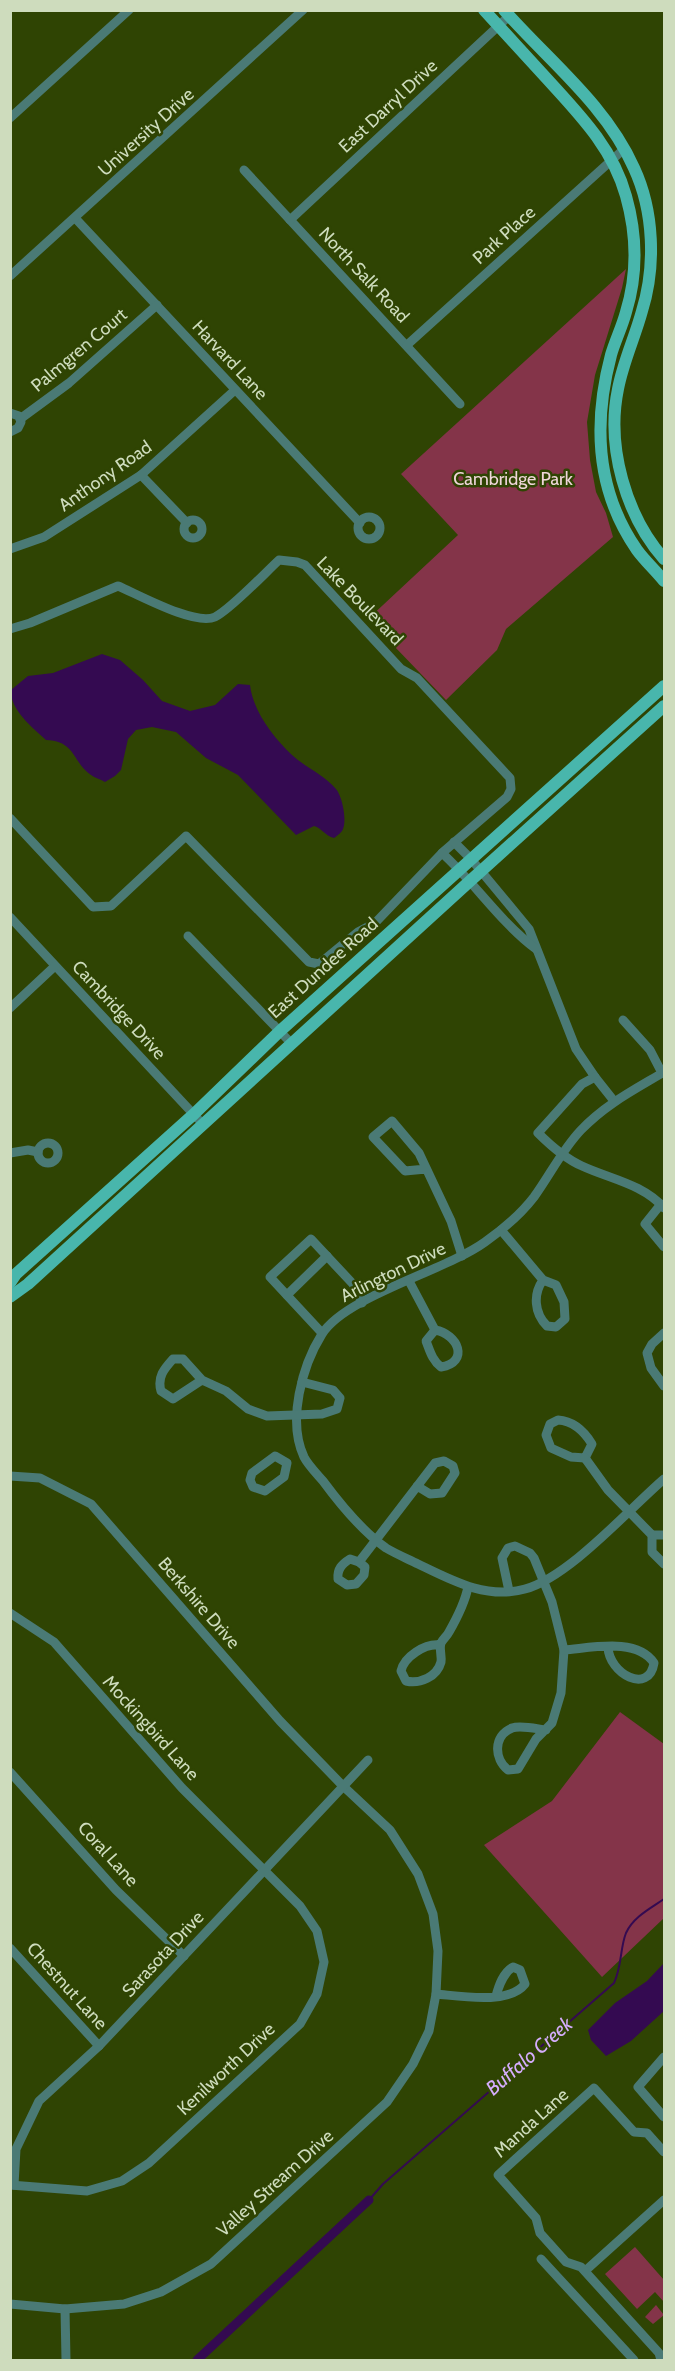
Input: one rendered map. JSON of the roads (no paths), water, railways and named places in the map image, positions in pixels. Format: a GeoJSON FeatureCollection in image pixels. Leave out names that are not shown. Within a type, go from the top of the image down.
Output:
{"type":"FeatureCollection","features":[{"type":"Feature","properties":{"kind":"main road"},"geometry":{"type":"LineString","coordinates":[[484,10],[586,122],[612,160],[626,195],[635,238],[632,291],[606,378],[599,421],[600,455],[610,496],[623,526],[638,552],[664,581]]}},
{"type":"Feature","properties":{"kind":"main road"},"geometry":{"type":"LineString","coordinates":[[506,13],[599,111],[635,168],[644,197],[649,224],[651,259],[649,282],[643,309],[617,390],[615,424],[617,457],[623,484],[654,547],[664,560]]}},
{"type":"Feature","properties":{"kind":"main road","name":"East Dundee Road"},"geometry":{"type":"LineString","coordinates":[[10,1283],[16,1274],[194,1114],[280,1030],[664,686]]}},
{"type":"Feature","properties":{"kind":"main road","name":"East Dundee Road"},"geometry":{"type":"LineString","coordinates":[[10,1297],[28,1284],[204,1125],[664,706]]}},
{"type":"Feature","properties":{"kind":"street"},"geometry":{"type":"LineString","coordinates":[[10,118],[129,10]]}},
{"type":"Feature","properties":{"kind":"street","name":"University Drive"},"geometry":{"type":"LineString","coordinates":[[10,276],[76,219],[303,10]]}},
{"type":"Feature","properties":{"kind":"street","name":"East Darryl Drive"},"geometry":{"type":"LineString","coordinates":[[290,220],[498,25],[506,13]]}},
{"type":"Feature","properties":{"kind":"street","name":"Park Place"},"geometry":{"type":"LineString","coordinates":[[407,345],[624,149]]}},
{"type":"Feature","properties":{"kind":"street","name":"North Salk Road"},"geometry":{"type":"LineString","coordinates":[[244,170],[460,404]]}},
{"type":"Feature","properties":{"kind":"street","name":"Harvard Lane"},"geometry":{"type":"LineString","coordinates":[[76,219],[360,523]]}},
{"type":"Feature","properties":{"kind":"street","name":"Palmgren Court"},"geometry":{"type":"LineString","coordinates":[[10,432],[18,428],[20,419],[69,383],[157,305]]}},
{"type":"Feature","properties":{"kind":"street","name":"Anthony Road"},"geometry":{"type":"LineString","coordinates":[[10,549],[44,537],[141,475],[236,390]]}},
{"type":"Feature","properties":{"kind":"street"},"geometry":{"type":"LineString","coordinates":[[10,412],[16,414],[20,419]]}},
{"type":"Feature","properties":{"kind":"street"},"geometry":{"type":"LineString","coordinates":[[141,475],[187,523]]}},
{"type":"Feature","properties":{"kind":"street","name":"Lake Boulevard"},"geometry":{"type":"LineString","coordinates":[[10,629],[30,623],[118,586],[170,609],[200,618],[215,617],[279,560],[297,562],[305,565],[401,669],[417,678],[510,778],[511,789],[507,797],[442,853],[375,923],[358,932],[319,964],[309,962],[186,836],[111,906],[93,907],[10,818]]}},
{"type":"Feature","properties":{"kind":"street"},"geometry":{"type":"LineString","coordinates":[[454,842],[529,929],[576,1049],[614,1101]]}},
{"type":"Feature","properties":{"kind":"street"},"geometry":{"type":"LineString","coordinates":[[442,853],[460,869],[520,937],[536,949]]}},
{"type":"Feature","properties":{"kind":"street","name":"Cambridge Drive"},"geometry":{"type":"LineString","coordinates":[[10,917],[204,1125]]}},
{"type":"Feature","properties":{"kind":"street"},"geometry":{"type":"LineString","coordinates":[[188,936],[292,1044]]}},
{"type":"Feature","properties":{"kind":"street"},"geometry":{"type":"LineString","coordinates":[[10,1008],[55,966]]}},
{"type":"Feature","properties":{"kind":"street"},"geometry":{"type":"LineString","coordinates":[[623,1020],[650,1050],[663,1073]]}},
{"type":"Feature","properties":{"kind":"street","name":"Arlington Drive"},"geometry":{"type":"LineString","coordinates":[[663,1073],[614,1101],[579,1132],[532,1199],[501,1230],[484,1243],[340,1316],[322,1333],[302,1382],[296,1415],[304,1457],[332,1493],[387,1549],[468,1587],[497,1593],[524,1590],[569,1564],[664,1479]]}},
{"type":"Feature","properties":{"kind":"street"},"geometry":{"type":"LineString","coordinates":[[595,1077],[582,1084],[538,1133],[580,1166],[638,1188],[663,1206],[645,1224],[664,1247]]}},
{"type":"Feature","properties":{"kind":"street"},"geometry":{"type":"LineString","coordinates":[[426,1169],[405,1171],[373,1137],[392,1121],[419,1153],[451,1221],[462,1256]]}},
{"type":"Feature","properties":{"kind":"street"},"geometry":{"type":"LineString","coordinates":[[10,1153],[28,1150],[38,1152]]}},
{"type":"Feature","properties":{"kind":"street"},"geometry":{"type":"LineString","coordinates":[[501,1230],[543,1280],[556,1285],[564,1302],[565,1319],[556,1327],[547,1326],[537,1310],[536,1300],[543,1280]]}},
{"type":"Feature","properties":{"kind":"street"},"geometry":{"type":"LineString","coordinates":[[322,1333],[270,1277],[311,1239],[353,1284],[362,1303]]}},
{"type":"Feature","properties":{"kind":"street"},"geometry":{"type":"LineString","coordinates":[[287,1295],[327,1256]]}},
{"type":"Feature","properties":{"kind":"street"},"geometry":{"type":"LineString","coordinates":[[410,1281],[435,1330]]}},
{"type":"Feature","properties":{"kind":"street"},"geometry":{"type":"LineString","coordinates":[[664,1334],[652,1344],[647,1353],[651,1368],[661,1372],[664,1386]]}},
{"type":"Feature","properties":{"kind":"street"},"geometry":{"type":"LineString","coordinates":[[202,1380],[173,1399],[161,1391],[158,1382],[164,1369],[173,1359],[183,1359],[202,1380],[226,1391],[248,1408],[267,1416],[322,1414],[337,1409],[340,1398],[333,1390],[302,1382]]}},
{"type":"Feature","properties":{"kind":"street"},"geometry":{"type":"LineString","coordinates":[[558,1420],[568,1420],[586,1434],[592,1444],[585,1458],[571,1457],[551,1448],[546,1435],[550,1425],[558,1420]]}},
{"type":"Feature","properties":{"kind":"street"},"geometry":{"type":"LineString","coordinates":[[287,1463],[304,1457]]}},
{"type":"Feature","properties":{"kind":"street"},"geometry":{"type":"LineString","coordinates":[[585,1458],[608,1491],[652,1535],[652,1552],[664,1564]]}},
{"type":"Feature","properties":{"kind":"street","name":"Berkshire Drive"},"geometry":{"type":"LineString","coordinates":[[10,1476],[40,1478],[91,1504],[280,1721],[343,1786]]}},
{"type":"Feature","properties":{"kind":"street"},"geometry":{"type":"LineString","coordinates":[[359,1562],[417,1486]]}},
{"type":"Feature","properties":{"kind":"street"},"geometry":{"type":"LineString","coordinates":[[652,1535],[664,1535]]}},
{"type":"Feature","properties":{"kind":"street"},"geometry":{"type":"LineString","coordinates":[[509,1591],[502,1558],[508,1548],[514,1546],[530,1553],[544,1580],[562,1635],[564,1650],[561,1693],[552,1723],[546,1730],[536,1739],[518,1769],[508,1770],[501,1765],[496,1750],[500,1738],[513,1728],[546,1730]]}},
{"type":"Feature","properties":{"kind":"street"},"geometry":{"type":"LineString","coordinates":[[440,1645],[435,1644],[424,1648],[402,1664],[401,1671],[406,1681],[415,1683],[435,1672],[441,1662],[440,1645],[449,1632],[468,1587]]}},
{"type":"Feature","properties":{"kind":"street","name":"Mockingbird Lane"},"geometry":{"type":"LineString","coordinates":[[10,1613],[54,1642],[182,1788],[263,1870]]}},
{"type":"Feature","properties":{"kind":"street"},"geometry":{"type":"LineString","coordinates":[[564,1650],[623,1645],[650,1656],[654,1663],[653,1671],[648,1677],[639,1679],[619,1672],[609,1657],[609,1647]]}},
{"type":"Feature","properties":{"kind":"street","name":"Sarasota Drive"},"geometry":{"type":"LineString","coordinates":[[12,2185],[16,2149],[39,2101],[99,2046],[368,1760]]}},
{"type":"Feature","properties":{"kind":"street","name":"Coral Lane"},"geometry":{"type":"LineString","coordinates":[[10,1772],[116,1890],[184,1956]]}},
{"type":"Feature","properties":{"kind":"street","name":"Valley Stream Drive"},"geometry":{"type":"LineString","coordinates":[[10,2304],[65,2309],[124,2304],[161,2292],[211,2264],[387,2102],[413,2064],[429,2031],[436,1994],[438,1951],[434,1914],[418,1874],[390,1830],[343,1786]]}},
{"type":"Feature","properties":{"kind":"street","name":"Kenilworth Drive"},"geometry":{"type":"LineString","coordinates":[[12,2185],[87,2191],[122,2181],[149,2163],[300,2024],[317,1994],[324,1962],[317,1931],[300,1906],[263,1870]]}},
{"type":"Feature","properties":{"kind":"street","name":"Chestnut Lane"},"geometry":{"type":"LineString","coordinates":[[10,1948],[99,2046]]}},
{"type":"Feature","properties":{"kind":"street"},"geometry":{"type":"LineString","coordinates":[[436,1994],[496,1996]]}},
{"type":"Feature","properties":{"kind":"street"},"geometry":{"type":"LineString","coordinates":[[664,2057],[638,2087],[664,2116]]}},
{"type":"Feature","properties":{"kind":"street","name":"Manda Lane"},"geometry":{"type":"LineString","coordinates":[[662,2354],[581,2266],[566,2262],[540,2233],[536,2218],[498,2175],[594,2088],[634,2132],[647,2133],[664,2152]]}},
{"type":"Feature","properties":{"kind":"street"},"geometry":{"type":"LineString","coordinates":[[585,2271],[664,2200]]}},
{"type":"Feature","properties":{"kind":"street"},"geometry":{"type":"LineString","coordinates":[[541,2259],[634,2361]]}},
{"type":"Feature","properties":{"kind":"street"},"geometry":{"type":"LineString","coordinates":[[65,2309],[66,2361]]}},
{"type":"Feature","properties":{"kind":"waterway","name":"Buffalo Creek"},"geometry":{"type":"LineString","coordinates":[[369,2200],[383,2184],[614,1983],[629,1927],[643,1913],[664,1899]]}},
{"type":"Feature","properties":{"kind":"waterway"},"geometry":{"type":"LineString","coordinates":[[197,2360],[369,2200]]}},
{"type":"Feature","properties":{"kind":"park label","name":"Cambridge Park"},"geometry":{"type":"Point","coordinates":[513,479]}}]}
